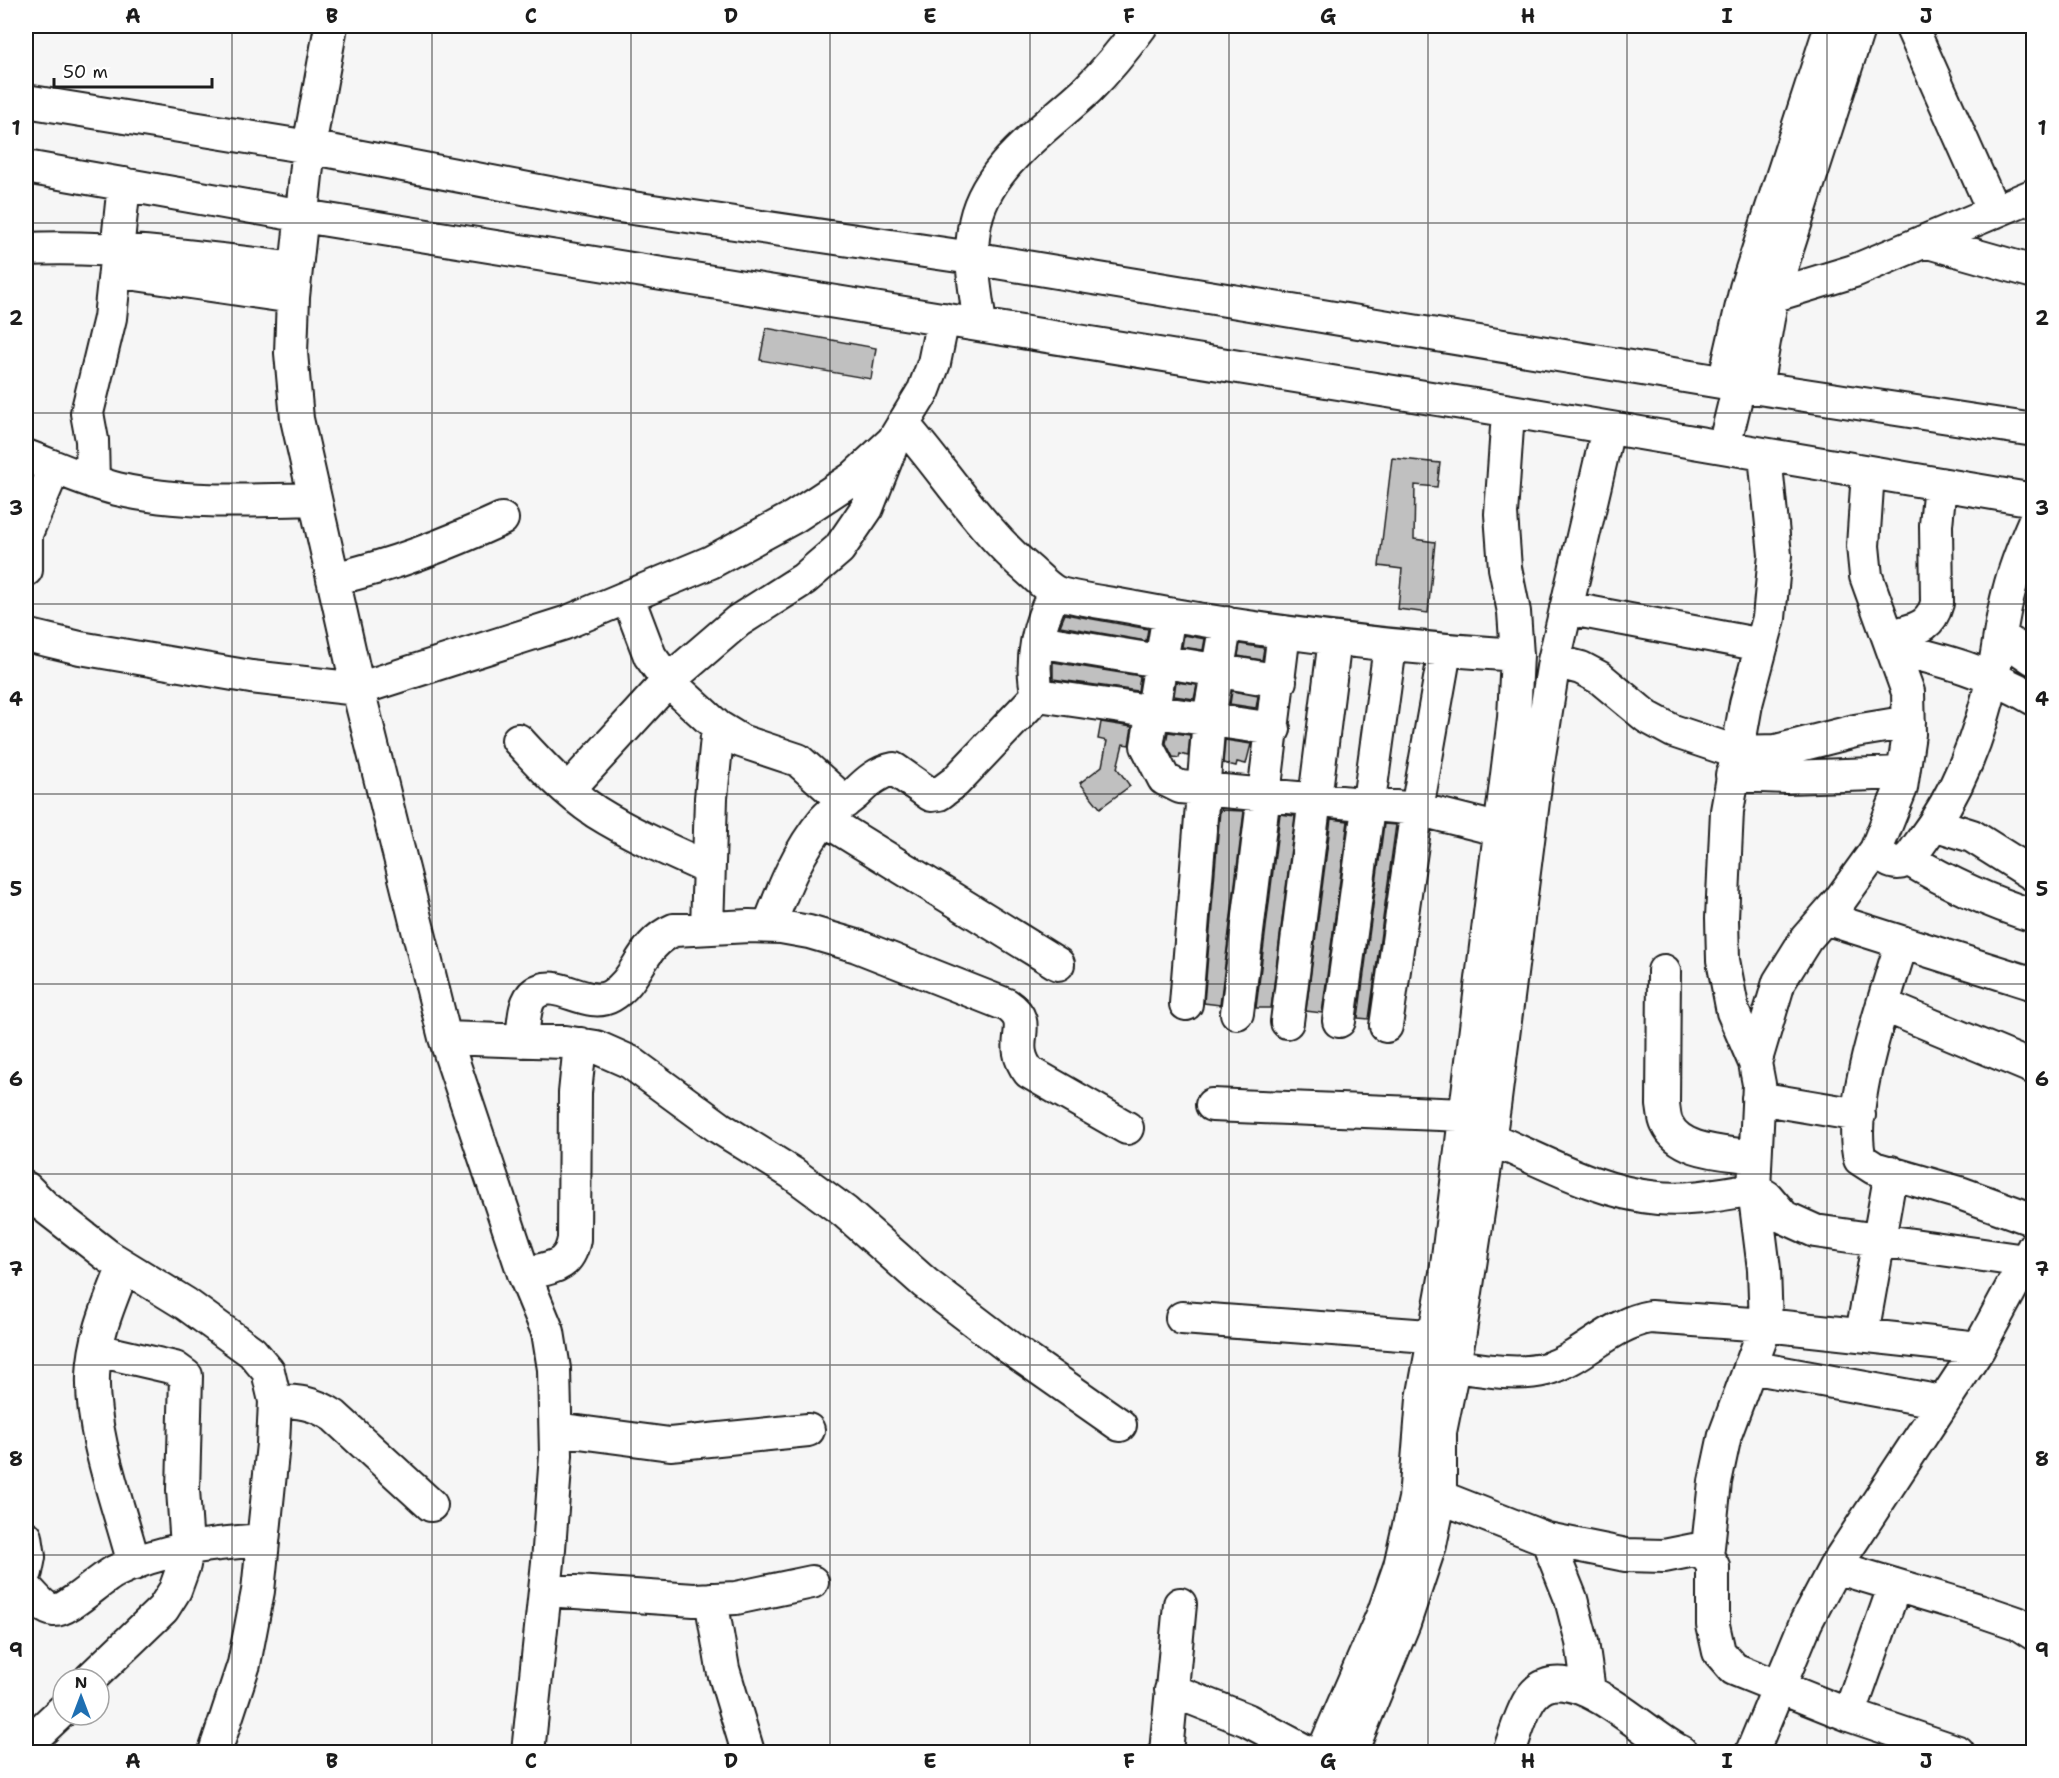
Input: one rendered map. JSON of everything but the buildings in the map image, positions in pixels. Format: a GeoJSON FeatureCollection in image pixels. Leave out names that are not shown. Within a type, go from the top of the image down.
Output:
{"type":"FeatureCollection","features":[{"type":"Feature","properties":{"kind":"street"},"geometry":{"type":"LineString","coordinates":[[331,26],[309,147],[295,283],[291,353],[297,419],[358,690],[445,1038],[524,1274],[549,1332],[554,1369],[556,1455],[546,1590],[528,1752]]}},
{"type":"Feature","properties":{"kind":"street"},"geometry":{"type":"LineString","coordinates":[[980,325],[972,258],[974,227],[983,198],[1003,168],[1113,64],[1141,26]]}},
{"type":"Feature","properties":{"kind":"street"},"geometry":{"type":"LineString","coordinates":[[1740,385],[1746,288],[1831,26]]}},
{"type":"Feature","properties":{"kind":"street"},"geometry":{"type":"LineString","coordinates":[[1724,447],[1740,385],[1772,296],[1859,26]]}},
{"type":"Feature","properties":{"kind":"street"},"geometry":{"type":"LineString","coordinates":[[1911,26],[1994,212]]}},
{"type":"Feature","properties":{"kind":"street"},"geometry":{"type":"LineString","coordinates":[[26,101],[309,147],[612,205],[972,258],[1740,385],[2034,430]]}},
{"type":"Feature","properties":{"kind":"street"},"geometry":{"type":"LineString","coordinates":[[26,167],[303,216],[1724,447],[2034,500]]}},
{"type":"Feature","properties":{"kind":"street"},"geometry":{"type":"LineString","coordinates":[[93,482],[92,440],[87,413],[110,318],[124,184]]}},
{"type":"Feature","properties":{"kind":"street"},"geometry":{"type":"LineString","coordinates":[[1772,296],[1854,271],[1928,242],[2034,195]]}},
{"type":"Feature","properties":{"kind":"street"},"geometry":{"type":"LineString","coordinates":[[1928,242],[2034,272]]}},
{"type":"Feature","properties":{"kind":"street"},"geometry":{"type":"LineString","coordinates":[[26,249],[73,247],[116,260],[295,283]]}},
{"type":"Feature","properties":{"kind":"street"},"geometry":{"type":"LineString","coordinates":[[568,790],[668,681],[738,621],[804,579],[839,549],[867,508],[898,433],[924,390],[934,363],[943,319]]}},
{"type":"Feature","properties":{"kind":"street"},"geometry":{"type":"LineString","coordinates":[[1323,1752],[1384,1612],[1400,1566],[1415,1500],[1423,1399],[1448,1343],[1446,1273],[1514,718],[1517,655],[1514,612],[1505,568],[1501,514],[1508,412]]}},
{"type":"Feature","properties":{"kind":"street"},"geometry":{"type":"LineString","coordinates":[[1351,1752],[1404,1623],[1430,1545],[1440,1497],[1440,1432],[1448,1343],[1490,1138],[1538,762],[1554,661],[1608,429]]}},
{"type":"Feature","properties":{"kind":"street"},"geometry":{"type":"LineString","coordinates":[[898,433],[929,454],[970,509],[1012,556],[1055,592],[1169,614],[1390,647],[1517,655]]}},
{"type":"Feature","properties":{"kind":"street"},"geometry":{"type":"LineString","coordinates":[[26,635],[80,648],[251,677],[358,690],[564,623],[711,562],[794,517],[853,478],[898,433]]}},
{"type":"Feature","properties":{"kind":"street"},"geometry":{"type":"LineString","coordinates":[[1707,1556],[1715,1482],[1725,1435],[1766,1325],[1764,1269],[1754,1189],[1759,1084],[1755,1063],[1733,1012],[1723,960],[1724,858],[1734,763],[1768,618],[1775,555],[1765,455]]}},
{"type":"Feature","properties":{"kind":"street"},"geometry":{"type":"LineString","coordinates":[[26,456],[93,482],[120,489],[240,501],[315,499]]}},
{"type":"Feature","properties":{"kind":"street"},"geometry":{"type":"LineString","coordinates":[[26,570],[26,534],[54,468]]}},
{"type":"Feature","properties":{"kind":"street"},"geometry":{"type":"LineString","coordinates":[[1755,1063],[1779,982],[1796,953],[1875,850],[1901,788],[1909,722],[1908,692],[1866,576],[1863,546],[1868,472]]}},
{"type":"Feature","properties":{"kind":"street"},"geometry":{"type":"LineString","coordinates":[[1891,643],[1926,625],[1934,615],[1937,603],[1936,525],[1940,484]]}},
{"type":"Feature","properties":{"kind":"street"},"geometry":{"type":"LineString","coordinates":[[333,579],[381,568],[432,551],[502,519]]}},
{"type":"Feature","properties":{"kind":"street"},"geometry":{"type":"LineString","coordinates":[[1875,850],[1890,862],[1900,863],[1908,859],[1934,825],[1975,741],[1993,677],[2019,556],[2034,522]]}},
{"type":"Feature","properties":{"kind":"street"},"geometry":{"type":"LineString","coordinates":[[1038,695],[1035,681],[1038,641],[1043,614],[1055,592]]}},
{"type":"Feature","properties":{"kind":"street"},"geometry":{"type":"LineString","coordinates":[[628,598],[650,656],[668,681],[718,727],[741,741],[798,760],[835,811],[1026,947],[1058,964]]}},
{"type":"Feature","properties":{"kind":"street"},"geometry":{"type":"LineString","coordinates":[[1566,608],[1762,645]]}},
{"type":"Feature","properties":{"kind":"street"},"geometry":{"type":"LineString","coordinates":[[1169,614],[1147,746],[1164,779],[1180,787],[1264,796],[1367,802],[1417,809],[1501,830]]}},
{"type":"Feature","properties":{"kind":"street"},"geometry":{"type":"LineString","coordinates":[[1186,1004],[1209,718],[1226,623]]}},
{"type":"Feature","properties":{"kind":"street"},"geometry":{"type":"LineString","coordinates":[[1237,1013],[1280,681],[1284,632]]}},
{"type":"Feature","properties":{"kind":"street"},"geometry":{"type":"LineString","coordinates":[[2000,636],[2034,659]]}},
{"type":"Feature","properties":{"kind":"street"},"geometry":{"type":"LineString","coordinates":[[1287,1022],[1335,639]]}},
{"type":"Feature","properties":{"kind":"street"},"geometry":{"type":"LineString","coordinates":[[1038,641],[1160,663],[1280,681]]}},
{"type":"Feature","properties":{"kind":"street"},"geometry":{"type":"LineString","coordinates":[[1891,643],[1993,677],[2034,699]]}},
{"type":"Feature","properties":{"kind":"street"},"geometry":{"type":"LineString","coordinates":[[1339,1022],[1367,802],[1390,647]]}},
{"type":"Feature","properties":{"kind":"street"},"geometry":{"type":"LineString","coordinates":[[1386,1026],[1417,809],[1445,651]]}},
{"type":"Feature","properties":{"kind":"street"},"geometry":{"type":"LineString","coordinates":[[1554,661],[1581,668],[1600,678],[1647,717],[1734,763],[1788,777],[1903,773]]}},
{"type":"Feature","properties":{"kind":"street"},"geometry":{"type":"LineString","coordinates":[[1038,695],[1274,729]]}},
{"type":"Feature","properties":{"kind":"street"},"geometry":{"type":"LineString","coordinates":[[769,926],[782,892],[802,852],[835,811],[882,771],[894,769],[931,795],[939,794],[955,782],[1038,695]]}},
{"type":"Feature","properties":{"kind":"street"},"geometry":{"type":"LineString","coordinates":[[1734,763],[1855,731],[1909,722]]}},
{"type":"Feature","properties":{"kind":"street"},"geometry":{"type":"LineString","coordinates":[[707,928],[711,798],[718,727]]}},
{"type":"Feature","properties":{"kind":"street"},"geometry":{"type":"LineString","coordinates":[[518,740],[554,778],[596,811],[648,841],[708,868]]}},
{"type":"Feature","properties":{"kind":"street"},"geometry":{"type":"LineString","coordinates":[[1934,825],[1972,836],[2034,875]]}},
{"type":"Feature","properties":{"kind":"street"},"geometry":{"type":"LineString","coordinates":[[1908,859],[1945,881],[1984,899],[2034,916]]}},
{"type":"Feature","properties":{"kind":"street"},"geometry":{"type":"LineString","coordinates":[[1825,918],[2034,984]]}},
{"type":"Feature","properties":{"kind":"street"},"geometry":{"type":"LineString","coordinates":[[522,1041],[528,1004],[534,993],[545,989],[600,1000],[612,996],[624,985],[649,947],[660,936],[674,930],[769,926],[809,932],[857,946],[1007,1005],[1017,1012],[1022,1021],[1018,1047],[1020,1060],[1029,1072],[1127,1128]]}},
{"type":"Feature","properties":{"kind":"street"},"geometry":{"type":"LineString","coordinates":[[1902,942],[1871,1045],[1858,1115],[1856,1145],[1860,1158],[1874,1168],[1960,1193],[2034,1220]]}},
{"type":"Feature","properties":{"kind":"street"},"geometry":{"type":"LineString","coordinates":[[1664,971],[1663,1105],[1667,1124],[1678,1139],[1695,1147],[1754,1157]]}},
{"type":"Feature","properties":{"kind":"street"},"geometry":{"type":"LineString","coordinates":[[1883,1005],[2034,1068]]}},
{"type":"Feature","properties":{"kind":"street"},"geometry":{"type":"LineString","coordinates":[[445,1038],[580,1044],[596,1047],[630,1062],[720,1128],[792,1173],[844,1212],[925,1283],[1010,1348],[1120,1425]]}},
{"type":"Feature","properties":{"kind":"street"},"geometry":{"type":"LineString","coordinates":[[524,1274],[563,1263],[572,1254],[575,1094],[580,1044]]}},
{"type":"Feature","properties":{"kind":"street"},"geometry":{"type":"LineString","coordinates":[[1758,1098],[1858,1115]]}},
{"type":"Feature","properties":{"kind":"street"},"geometry":{"type":"LineString","coordinates":[[1212,1105],[1465,1115]]}},
{"type":"Feature","properties":{"kind":"street"},"geometry":{"type":"LineString","coordinates":[[1490,1138],[1614,1190],[1658,1198],[1702,1197],[1754,1189],[1767,1197],[1784,1217],[1795,1224],[1815,1231],[1880,1240],[2031,1250],[1979,1348],[1834,1567],[1777,1687],[1752,1752]]}},
{"type":"Feature","properties":{"kind":"street"},"geometry":{"type":"LineString","coordinates":[[1862,1334],[1891,1172]]}},
{"type":"Feature","properties":{"kind":"street"},"geometry":{"type":"LineString","coordinates":[[26,1188],[44,1206],[124,1266],[186,1304],[252,1352],[268,1371],[275,1401],[273,1444],[258,1591],[244,1664],[215,1752]]}},
{"type":"Feature","properties":{"kind":"street"},"geometry":{"type":"LineString","coordinates":[[124,1266],[102,1321],[93,1376],[99,1435],[134,1563]]}},
{"type":"Feature","properties":{"kind":"street"},"geometry":{"type":"LineString","coordinates":[[1182,1318],[1448,1343],[1510,1372],[1546,1369],[1573,1356],[1633,1320],[1650,1317],[1862,1334],[1979,1348]]}},
{"type":"Feature","properties":{"kind":"street"},"geometry":{"type":"LineString","coordinates":[[97,1350],[175,1368],[186,1376],[183,1490],[187,1546],[175,1590],[163,1609],[103,1667]]}},
{"type":"Feature","properties":{"kind":"street"},"geometry":{"type":"LineString","coordinates":[[1750,1367],[1942,1402]]}},
{"type":"Feature","properties":{"kind":"street"},"geometry":{"type":"LineString","coordinates":[[275,1401],[298,1401],[318,1406],[334,1416],[431,1505]]}},
{"type":"Feature","properties":{"kind":"street"},"geometry":{"type":"LineString","coordinates":[[556,1428],[670,1444],[808,1430]]}},
{"type":"Feature","properties":{"kind":"street"},"geometry":{"type":"LineString","coordinates":[[1440,1497],[1547,1539],[1626,1555],[1664,1556],[1694,1550],[1707,1556],[1713,1566],[1713,1625],[1719,1652],[1734,1669],[1849,1714],[1958,1752]]}},
{"type":"Feature","properties":{"kind":"street"},"geometry":{"type":"LineString","coordinates":[[26,1537],[29,1557],[26,1572]]}},
{"type":"Feature","properties":{"kind":"street"},"geometry":{"type":"LineString","coordinates":[[1547,1539],[1572,1599],[1582,1642],[1589,1691]]}},
{"type":"Feature","properties":{"kind":"street"},"geometry":{"type":"LineString","coordinates":[[26,1588],[44,1606],[54,1610],[65,1607],[114,1572],[134,1563],[187,1546],[263,1540]]}},
{"type":"Feature","properties":{"kind":"street"},"geometry":{"type":"LineString","coordinates":[[1834,1567],[1979,1610],[2017,1623],[2034,1634]]}},
{"type":"Feature","properties":{"kind":"street"},"geometry":{"type":"LineString","coordinates":[[546,1590],[637,1598],[711,1599],[736,1598],[812,1582]]}},
{"type":"Feature","properties":{"kind":"street"},"geometry":{"type":"LineString","coordinates":[[1849,1714],[1895,1586]]}},
{"type":"Feature","properties":{"kind":"street"},"geometry":{"type":"LineString","coordinates":[[711,1599],[723,1669],[748,1752]]}},
{"type":"Feature","properties":{"kind":"street"},"geometry":{"type":"LineString","coordinates":[[1166,1752],[1180,1604]]}},
{"type":"Feature","properties":{"kind":"street"},"geometry":{"type":"LineString","coordinates":[[1509,1752],[1529,1701],[1540,1688],[1554,1683],[1572,1683],[1589,1691],[1681,1752]]}},
{"type":"Feature","properties":{"kind":"street"},"geometry":{"type":"LineString","coordinates":[[1171,1690],[1247,1720],[1307,1752]]}},
{"type":"Feature","properties":{"kind":"street"},"geometry":{"type":"LineString","coordinates":[[26,1745],[51,1721]]}}]}
